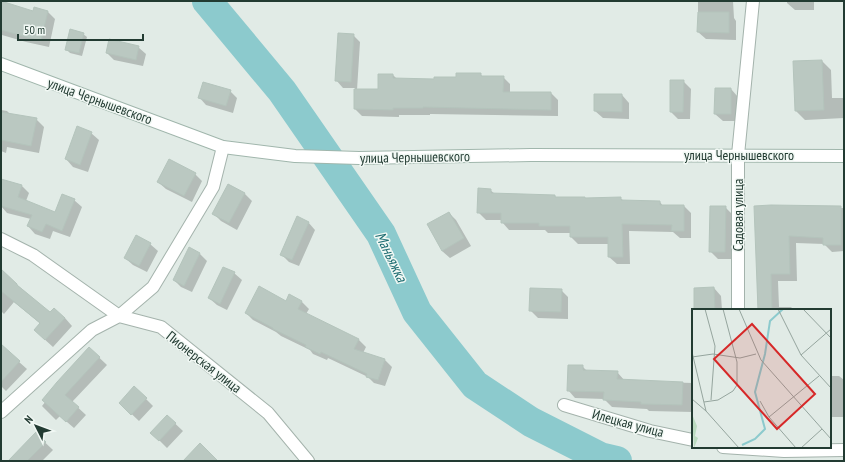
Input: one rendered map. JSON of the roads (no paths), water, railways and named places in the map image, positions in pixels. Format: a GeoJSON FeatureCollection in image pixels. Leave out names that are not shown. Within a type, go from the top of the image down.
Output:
{"type":"FeatureCollection","features":[{"type":"Feature","properties":{"kind":"street","name":"Садовая улица"},"geometry":{"type":"LineString","coordinates":[[738,309],[738,155],[753,1]]}},
{"type":"Feature","properties":{"kind":"street","name":"улица Чернышевского"},"geometry":{"type":"LineString","coordinates":[[1,64],[223,147],[295,156],[359,158],[531,155],[844,156]]}},
{"type":"Feature","properties":{"kind":"street"},"geometry":{"type":"LineString","coordinates":[[1,412],[92,330],[119,316],[153,287],[213,187],[223,147]]}},
{"type":"Feature","properties":{"kind":"street","name":"Пионерская улица"},"geometry":{"type":"LineString","coordinates":[[1,239],[33,255],[119,316],[161,328],[268,413],[308,461]]}},
{"type":"Feature","properties":{"kind":"street","name":"Илецкая улица"},"geometry":{"type":"LineString","coordinates":[[564,405],[650,431],[692,440]]}},
{"type":"Feature","properties":{"kind":"street"},"geometry":{"type":"LineString","coordinates":[[743,448],[844,450]]}},
{"type":"Feature","properties":{"kind":"waterway","name":"Маньяжка"},"geometry":{"type":"LineString","coordinates":[[207,1],[282,91],[381,234],[417,312],[475,385],[531,422],[600,457],[617,461]]}}]}
